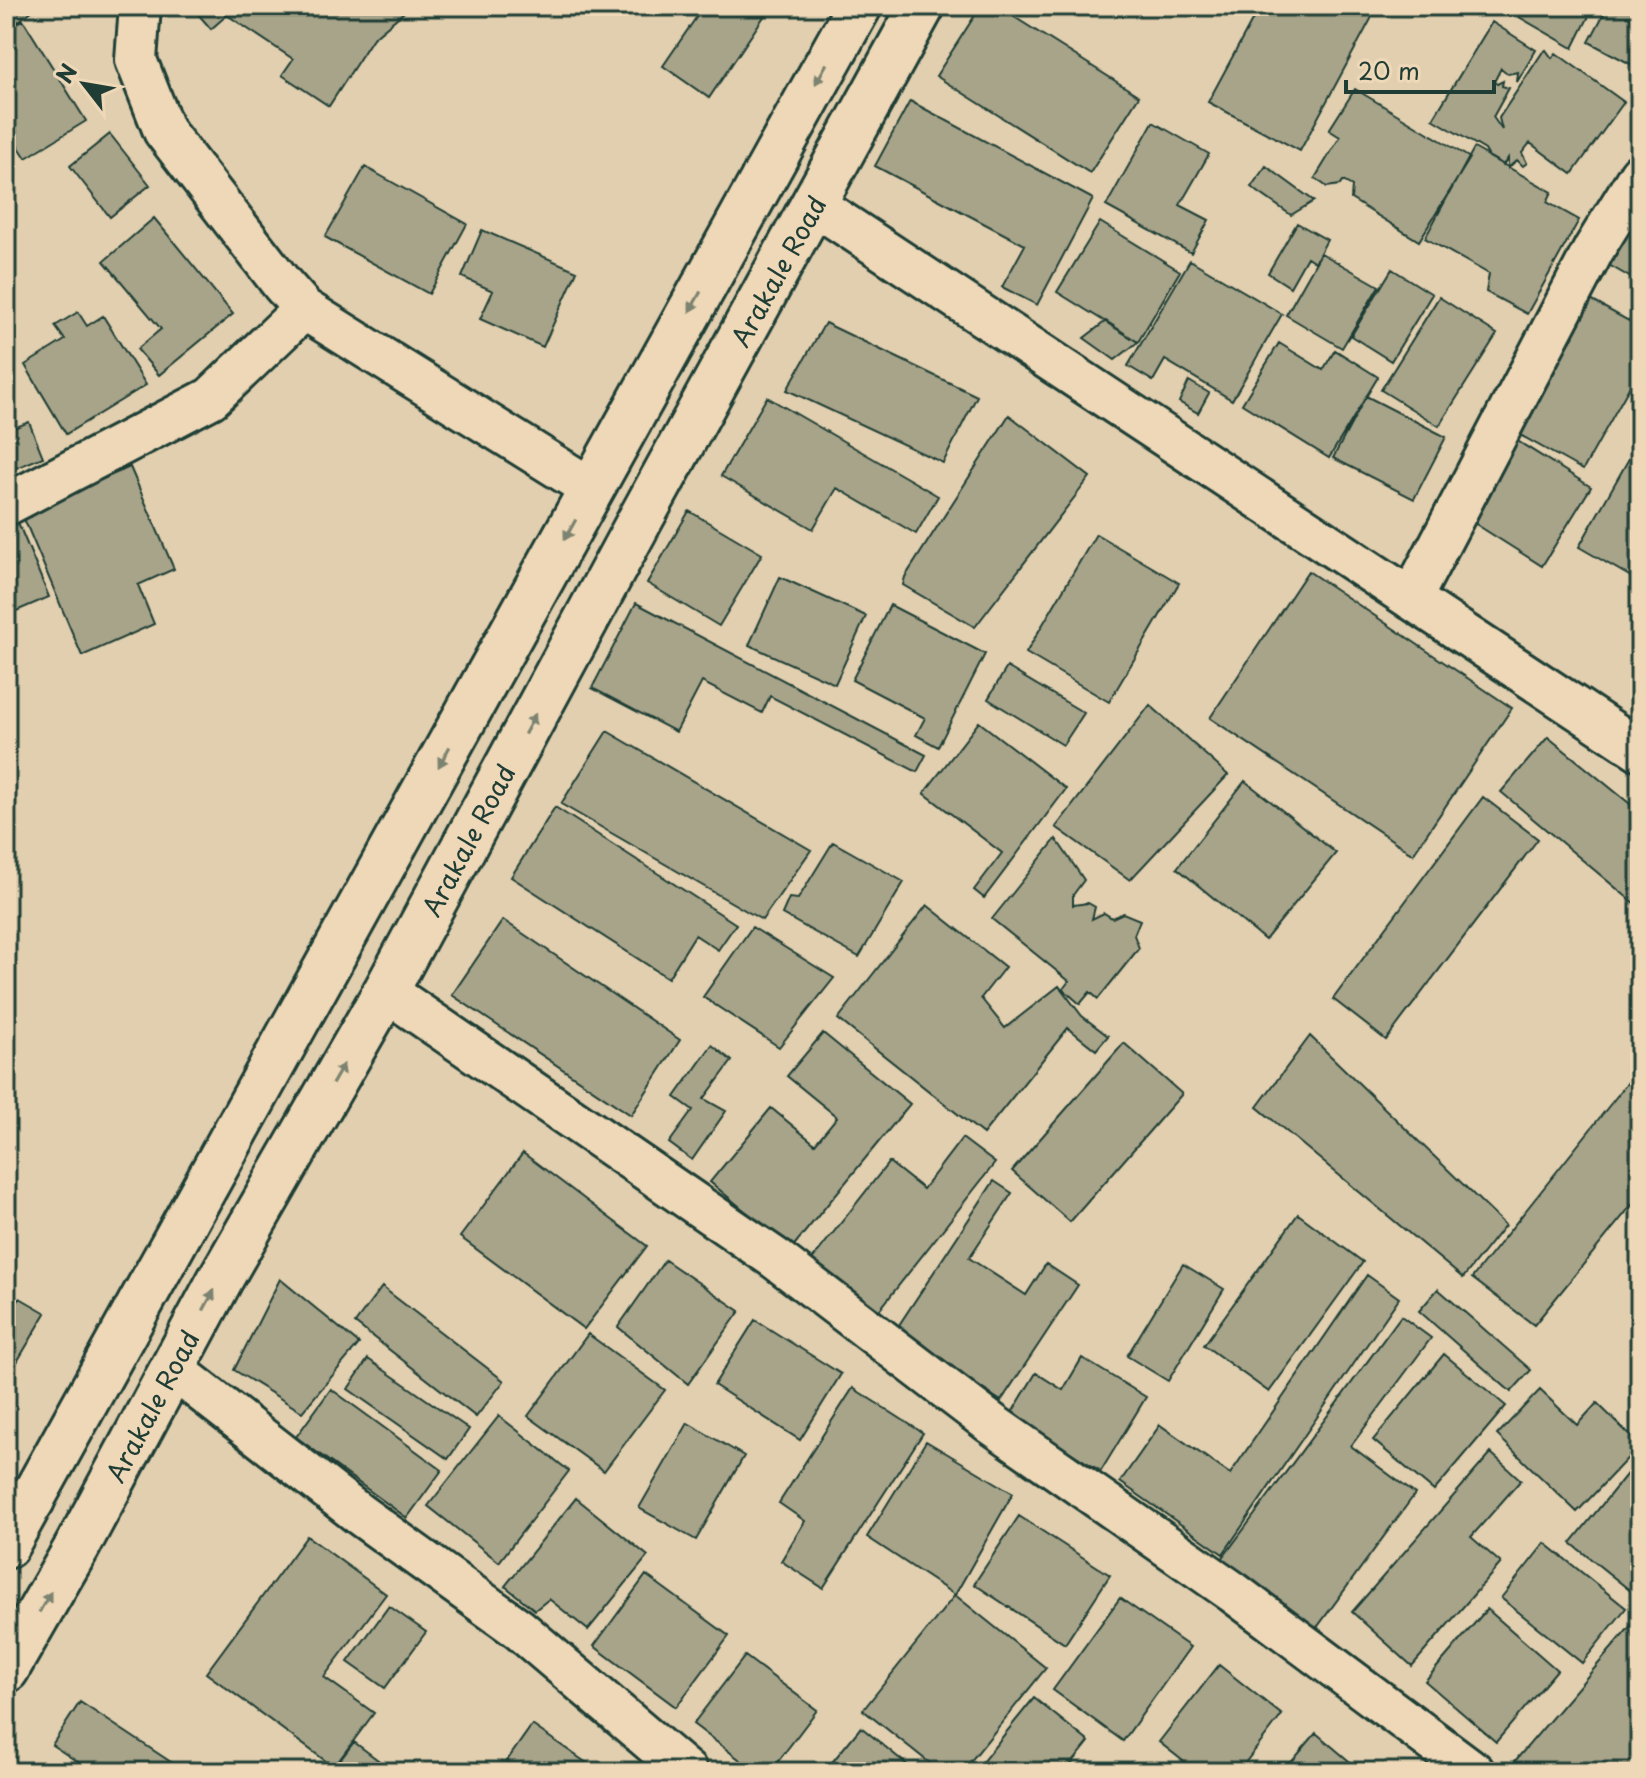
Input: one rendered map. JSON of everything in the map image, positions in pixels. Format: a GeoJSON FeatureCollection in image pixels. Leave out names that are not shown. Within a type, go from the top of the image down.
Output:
{"type":"FeatureCollection","features":[{"type":"Feature","properties":{"kind":"main road"},"geometry":{"type":"LineString","coordinates":[[6,1546],[19,1502],[592,489],[859,6]]}},
{"type":"Feature","properties":{"kind":"main road","name":"Arakale Road"},"geometry":{"type":"LineString","coordinates":[[6,1670],[77,1547],[221,1278],[386,991],[647,506],[922,6]]}},
{"type":"Feature","properties":{"kind":"street"},"geometry":{"type":"LineString","coordinates":[[140,6],[136,60],[164,131],[304,309],[592,489]]}},
{"type":"Feature","properties":{"kind":"street"},"geometry":{"type":"LineString","coordinates":[[1411,599],[1594,249],[1640,174]]}},
{"type":"Feature","properties":{"kind":"street"},"geometry":{"type":"LineString","coordinates":[[815,205],[1640,750]]}},
{"type":"Feature","properties":{"kind":"street"},"geometry":{"type":"LineString","coordinates":[[6,505],[211,398],[304,309]]}},
{"type":"Feature","properties":{"kind":"street"},"geometry":{"type":"LineString","coordinates":[[386,991],[776,1259],[992,1424],[1233,1592],[1474,1772]]}},
{"type":"Feature","properties":{"kind":"street"},"geometry":{"type":"LineString","coordinates":[[173,1369],[359,1514],[519,1629],[687,1772]]}},
{"type":"Feature","properties":{"kind":"building"},"geometry":{"type":"Polygon","coordinates":[[[6,6],[38,6],[6,31],[6,6]]]}},
{"type":"Feature","properties":{"kind":"building"},"geometry":{"type":"Polygon","coordinates":[[[191,6],[396,6],[404,12],[373,38],[329,106],[282,75],[293,59],[227,15],[211,29],[191,6]]]}},
{"type":"Feature","properties":{"kind":"building"},"geometry":{"type":"Polygon","coordinates":[[[704,6],[771,6],[709,98],[663,66],[704,6]]]}},
{"type":"Feature","properties":{"kind":"building"},"geometry":{"type":"Polygon","coordinates":[[[981,6],[997,6],[1139,96],[1090,173],[936,76],[981,6]]]}},
{"type":"Feature","properties":{"kind":"building"},"geometry":{"type":"Polygon","coordinates":[[[1260,6],[1378,6],[1300,151],[1208,102],[1260,6]]]}},
{"type":"Feature","properties":{"kind":"building"},"geometry":{"type":"Polygon","coordinates":[[[1500,6],[1594,6],[1573,48],[1500,6]]]}},
{"type":"Feature","properties":{"kind":"building"},"geometry":{"type":"Polygon","coordinates":[[[1608,6],[1640,6],[1640,69],[1589,42],[1608,6]]]}},
{"type":"Feature","properties":{"kind":"building"},"geometry":{"type":"Polygon","coordinates":[[[23,20],[86,121],[26,158],[6,127],[6,30],[23,20]]]}},
{"type":"Feature","properties":{"kind":"building"},"geometry":{"type":"Polygon","coordinates":[[[1492,22],[1536,50],[1517,82],[1518,72],[1508,74],[1501,68],[1494,82],[1503,81],[1502,86],[1509,88],[1493,117],[1502,130],[1499,118],[1546,50],[1552,58],[1556,53],[1624,102],[1572,174],[1530,143],[1522,153],[1527,163],[1523,166],[1517,160],[1508,168],[1508,158],[1503,165],[1489,157],[1485,150],[1433,119],[1492,22]]]}},
{"type":"Feature","properties":{"kind":"building"},"geometry":{"type":"Polygon","coordinates":[[[1355,89],[1470,158],[1419,241],[1351,199],[1352,186],[1343,181],[1340,185],[1327,187],[1315,178],[1340,137],[1329,130],[1355,89]]]}},
{"type":"Feature","properties":{"kind":"building"},"geometry":{"type":"Polygon","coordinates":[[[910,101],[1093,199],[1037,305],[1002,287],[1025,245],[875,166],[910,101]]]}},
{"type":"Feature","properties":{"kind":"building"},"geometry":{"type":"Polygon","coordinates":[[[1153,122],[1209,154],[1180,205],[1209,220],[1191,253],[1106,206],[1153,122]]]}},
{"type":"Feature","properties":{"kind":"building"},"geometry":{"type":"Polygon","coordinates":[[[110,134],[150,185],[110,217],[70,166],[110,134]]]}},
{"type":"Feature","properties":{"kind":"building"},"geometry":{"type":"Polygon","coordinates":[[[1474,148],[1552,192],[1547,202],[1579,220],[1527,314],[1486,292],[1489,274],[1425,238],[1474,148]]]}},
{"type":"Feature","properties":{"kind":"building"},"geometry":{"type":"Polygon","coordinates":[[[1266,166],[1314,201],[1291,215],[1251,187],[1266,166]]]}},
{"type":"Feature","properties":{"kind":"building"},"geometry":{"type":"Polygon","coordinates":[[[365,167],[467,224],[429,294],[325,237],[365,167]]]}},
{"type":"Feature","properties":{"kind":"building"},"geometry":{"type":"Polygon","coordinates":[[[1640,209],[1640,283],[1607,264],[1640,209]]]}},
{"type":"Feature","properties":{"kind":"building"},"geometry":{"type":"Polygon","coordinates":[[[154,218],[233,314],[159,375],[137,349],[161,329],[104,261],[154,218]]]}},
{"type":"Feature","properties":{"kind":"building"},"geometry":{"type":"Polygon","coordinates":[[[1100,222],[1180,271],[1138,342],[1057,292],[1100,222]]]}},
{"type":"Feature","properties":{"kind":"building"},"geometry":{"type":"Polygon","coordinates":[[[1297,223],[1327,240],[1315,262],[1307,257],[1290,287],[1268,273],[1297,223]]]}},
{"type":"Feature","properties":{"kind":"building"},"geometry":{"type":"Polygon","coordinates":[[[482,230],[577,271],[543,347],[480,319],[493,291],[462,277],[482,230]]]}},
{"type":"Feature","properties":{"kind":"building"},"geometry":{"type":"Polygon","coordinates":[[[1321,253],[1379,286],[1342,348],[1286,315],[1321,253]]]}},
{"type":"Feature","properties":{"kind":"building"},"geometry":{"type":"Polygon","coordinates":[[[1190,260],[1282,314],[1232,400],[1165,360],[1153,381],[1128,366],[1190,260]]]}},
{"type":"Feature","properties":{"kind":"building"},"geometry":{"type":"Polygon","coordinates":[[[1392,269],[1432,294],[1391,361],[1351,336],[1392,269]]]}},
{"type":"Feature","properties":{"kind":"building"},"geometry":{"type":"Polygon","coordinates":[[[1439,297],[1497,334],[1439,426],[1381,390],[1439,297]]]}},
{"type":"Feature","properties":{"kind":"building"},"geometry":{"type":"Polygon","coordinates":[[[1587,298],[1640,327],[1640,368],[1583,470],[1513,431],[1587,298]]]}},
{"type":"Feature","properties":{"kind":"building"},"geometry":{"type":"Polygon","coordinates":[[[78,312],[87,326],[103,316],[146,385],[66,434],[25,365],[65,340],[55,326],[78,312]]]}},
{"type":"Feature","properties":{"kind":"building"},"geometry":{"type":"Polygon","coordinates":[[[1106,321],[1138,342],[1115,360],[1084,338],[1106,321]]]}},
{"type":"Feature","properties":{"kind":"building"},"geometry":{"type":"Polygon","coordinates":[[[825,323],[977,396],[943,463],[787,390],[825,323]]]}},
{"type":"Feature","properties":{"kind":"building"},"geometry":{"type":"Polygon","coordinates":[[[1279,343],[1323,370],[1335,350],[1378,377],[1329,458],[1242,404],[1279,343]]]}},
{"type":"Feature","properties":{"kind":"building"},"geometry":{"type":"Polygon","coordinates":[[[1189,381],[1209,393],[1198,413],[1179,402],[1189,381]]]}},
{"type":"Feature","properties":{"kind":"building"},"geometry":{"type":"Polygon","coordinates":[[[1366,396],[1446,437],[1414,499],[1333,458],[1366,396]]]}},
{"type":"Feature","properties":{"kind":"building"},"geometry":{"type":"Polygon","coordinates":[[[767,397],[938,496],[916,534],[837,488],[813,529],[721,476],[767,397]]]}},
{"type":"Feature","properties":{"kind":"building"},"geometry":{"type":"Polygon","coordinates":[[[1009,415],[1090,477],[975,627],[903,585],[905,577],[1009,415]]]}},
{"type":"Feature","properties":{"kind":"building"},"geometry":{"type":"Polygon","coordinates":[[[29,422],[43,457],[6,472],[6,431],[29,422]]]}},
{"type":"Feature","properties":{"kind":"building"},"geometry":{"type":"Polygon","coordinates":[[[1511,437],[1591,487],[1542,566],[1463,516],[1511,437]]]}},
{"type":"Feature","properties":{"kind":"building"},"geometry":{"type":"Polygon","coordinates":[[[1640,439],[1640,582],[1579,547],[1640,439]]]}},
{"type":"Feature","properties":{"kind":"building"},"geometry":{"type":"Polygon","coordinates":[[[130,467],[174,569],[138,585],[154,624],[82,656],[22,514],[130,467]]]}},
{"type":"Feature","properties":{"kind":"building"},"geometry":{"type":"Polygon","coordinates":[[[689,511],[762,554],[719,626],[647,583],[689,511]]]}},
{"type":"Feature","properties":{"kind":"building"},"geometry":{"type":"Polygon","coordinates":[[[17,520],[49,597],[7,615],[6,524],[17,520]]]}},
{"type":"Feature","properties":{"kind":"building"},"geometry":{"type":"Polygon","coordinates":[[[1096,534],[1179,583],[1109,702],[1026,653],[1096,534]]]}},
{"type":"Feature","properties":{"kind":"building"},"geometry":{"type":"Polygon","coordinates":[[[1308,571],[1512,708],[1413,854],[1210,718],[1308,571]]]}},
{"type":"Feature","properties":{"kind":"building"},"geometry":{"type":"Polygon","coordinates":[[[780,577],[866,616],[835,684],[749,645],[780,577]]]}},
{"type":"Feature","properties":{"kind":"building"},"geometry":{"type":"Polygon","coordinates":[[[636,603],[926,755],[917,772],[770,696],[762,713],[702,682],[676,732],[592,688],[636,603]]]}},
{"type":"Feature","properties":{"kind":"building"},"geometry":{"type":"Polygon","coordinates":[[[890,605],[985,654],[938,747],[916,735],[925,718],[852,680],[890,605]]]}},
{"type":"Feature","properties":{"kind":"building"},"geometry":{"type":"Polygon","coordinates":[[[1007,667],[1084,713],[1063,745],[988,699],[1007,667]]]}},
{"type":"Feature","properties":{"kind":"building"},"geometry":{"type":"Polygon","coordinates":[[[1150,705],[1228,775],[1130,880],[1056,827],[1150,705]]]}},
{"type":"Feature","properties":{"kind":"building"},"geometry":{"type":"Polygon","coordinates":[[[979,722],[1066,789],[984,898],[974,890],[1002,853],[924,793],[979,722]]]}},
{"type":"Feature","properties":{"kind":"building"},"geometry":{"type":"Polygon","coordinates":[[[607,731],[811,850],[762,920],[561,804],[607,731]]]}},
{"type":"Feature","properties":{"kind":"building"},"geometry":{"type":"Polygon","coordinates":[[[1548,737],[1640,812],[1640,908],[1501,792],[1548,737]]]}},
{"type":"Feature","properties":{"kind":"building"},"geometry":{"type":"Polygon","coordinates":[[[1245,781],[1336,853],[1265,940],[1177,868],[1245,781]]]}},
{"type":"Feature","properties":{"kind":"building"},"geometry":{"type":"Polygon","coordinates":[[[1483,797],[1538,839],[1386,1040],[1333,999],[1483,797]]]}},
{"type":"Feature","properties":{"kind":"building"},"geometry":{"type":"Polygon","coordinates":[[[555,807],[736,924],[718,950],[695,935],[668,978],[511,877],[555,807]]]}},
{"type":"Feature","properties":{"kind":"building"},"geometry":{"type":"Polygon","coordinates":[[[1056,839],[1084,880],[1073,895],[1073,905],[1088,903],[1095,907],[1092,919],[1104,913],[1112,918],[1123,913],[1140,920],[1134,935],[1139,948],[1098,999],[1090,992],[1080,1004],[1063,989],[1069,981],[992,919],[1056,839]]]}},
{"type":"Feature","properties":{"kind":"building"},"geometry":{"type":"Polygon","coordinates":[[[833,842],[904,882],[859,957],[782,914],[789,898],[798,899],[833,842]]]}},
{"type":"Feature","properties":{"kind":"building"},"geometry":{"type":"Polygon","coordinates":[[[927,905],[1005,967],[981,998],[1005,1028],[1059,986],[1082,1016],[1108,1036],[1096,1050],[1068,1028],[983,1134],[838,1019],[927,905]]]}},
{"type":"Feature","properties":{"kind":"building"},"geometry":{"type":"Polygon","coordinates":[[[503,920],[680,1040],[631,1115],[452,995],[503,920]]]}},
{"type":"Feature","properties":{"kind":"building"},"geometry":{"type":"Polygon","coordinates":[[[752,927],[834,978],[779,1047],[703,997],[752,927]]]}},
{"type":"Feature","properties":{"kind":"building"},"geometry":{"type":"Polygon","coordinates":[[[823,1033],[910,1104],[791,1249],[710,1182],[771,1108],[815,1144],[837,1117],[787,1076],[823,1033]]]}},
{"type":"Feature","properties":{"kind":"building"},"geometry":{"type":"Polygon","coordinates":[[[1310,1036],[1505,1225],[1463,1278],[1257,1107],[1310,1036]]]}},
{"type":"Feature","properties":{"kind":"building"},"geometry":{"type":"Polygon","coordinates":[[[1124,1043],[1182,1094],[1070,1222],[1012,1171],[1124,1043]]]}},
{"type":"Feature","properties":{"kind":"building"},"geometry":{"type":"Polygon","coordinates":[[[712,1045],[732,1061],[704,1099],[726,1111],[692,1160],[669,1143],[693,1110],[675,1097],[712,1045]]]}},
{"type":"Feature","properties":{"kind":"building"},"geometry":{"type":"Polygon","coordinates":[[[1640,1067],[1640,1195],[1534,1325],[1472,1278],[1640,1067]]]}},
{"type":"Feature","properties":{"kind":"building"},"geometry":{"type":"Polygon","coordinates":[[[962,1138],[995,1163],[877,1313],[811,1261],[889,1162],[923,1189],[962,1138]]]}},
{"type":"Feature","properties":{"kind":"building"},"geometry":{"type":"Polygon","coordinates":[[[523,1153],[647,1246],[584,1329],[460,1237],[523,1153]]]}},
{"type":"Feature","properties":{"kind":"building"},"geometry":{"type":"Polygon","coordinates":[[[994,1181],[1012,1193],[969,1258],[1026,1295],[1046,1264],[1078,1285],[1001,1401],[895,1331],[994,1181]]]}},
{"type":"Feature","properties":{"kind":"building"},"geometry":{"type":"Polygon","coordinates":[[[1298,1214],[1363,1262],[1269,1392],[1204,1345],[1298,1214]]]}},
{"type":"Feature","properties":{"kind":"building"},"geometry":{"type":"Polygon","coordinates":[[[665,1260],[740,1311],[688,1384],[618,1327],[665,1260]]]}},
{"type":"Feature","properties":{"kind":"building"},"geometry":{"type":"Polygon","coordinates":[[[1183,1264],[1224,1289],[1168,1381],[1127,1356],[1183,1264]]]}},
{"type":"Feature","properties":{"kind":"building"},"geometry":{"type":"Polygon","coordinates":[[[1367,1275],[1399,1298],[1223,1554],[1120,1482],[1160,1425],[1230,1474],[1367,1275]]]}},
{"type":"Feature","properties":{"kind":"building"},"geometry":{"type":"Polygon","coordinates":[[[280,1279],[359,1344],[302,1412],[234,1370],[280,1279]]]}},
{"type":"Feature","properties":{"kind":"building"},"geometry":{"type":"Polygon","coordinates":[[[382,1287],[504,1381],[476,1417],[355,1323],[382,1287]]]}},
{"type":"Feature","properties":{"kind":"building"},"geometry":{"type":"Polygon","coordinates":[[[1438,1289],[1531,1370],[1511,1392],[1419,1311],[1438,1289]]]}},
{"type":"Feature","properties":{"kind":"building"},"geometry":{"type":"Polygon","coordinates":[[[20,1298],[46,1313],[11,1372],[6,1368],[6,1320],[20,1298]]]}},
{"type":"Feature","properties":{"kind":"building"},"geometry":{"type":"Polygon","coordinates":[[[1401,1316],[1431,1338],[1351,1446],[1415,1494],[1310,1637],[1216,1567],[1401,1316]]]}},
{"type":"Feature","properties":{"kind":"building"},"geometry":{"type":"Polygon","coordinates":[[[755,1320],[841,1374],[800,1440],[714,1385],[755,1320]]]}},
{"type":"Feature","properties":{"kind":"building"},"geometry":{"type":"Polygon","coordinates":[[[588,1334],[665,1390],[604,1471],[528,1416],[588,1334]]]}},
{"type":"Feature","properties":{"kind":"building"},"geometry":{"type":"Polygon","coordinates":[[[1444,1354],[1506,1406],[1434,1491],[1373,1440],[1444,1354]]]}},
{"type":"Feature","properties":{"kind":"building"},"geometry":{"type":"Polygon","coordinates":[[[1082,1358],[1146,1397],[1101,1471],[1010,1416],[1036,1373],[1063,1390],[1082,1358]]]}},
{"type":"Feature","properties":{"kind":"building"},"geometry":{"type":"Polygon","coordinates":[[[368,1359],[469,1429],[448,1459],[348,1389],[368,1359]]]}},
{"type":"Feature","properties":{"kind":"building"},"geometry":{"type":"Polygon","coordinates":[[[853,1388],[923,1433],[823,1588],[781,1561],[805,1521],[779,1503],[853,1388]]]}},
{"type":"Feature","properties":{"kind":"building"},"geometry":{"type":"Polygon","coordinates":[[[331,1389],[442,1470],[407,1518],[296,1437],[331,1389]]]}},
{"type":"Feature","properties":{"kind":"building"},"geometry":{"type":"Polygon","coordinates":[[[1540,1390],[1577,1425],[1597,1403],[1640,1445],[1577,1512],[1497,1435],[1540,1390]]]}},
{"type":"Feature","properties":{"kind":"building"},"geometry":{"type":"Polygon","coordinates":[[[499,1416],[569,1471],[499,1562],[428,1506],[499,1416]]]}},
{"type":"Feature","properties":{"kind":"building"},"geometry":{"type":"Polygon","coordinates":[[[688,1423],[744,1456],[696,1540],[639,1508],[688,1423]]]}},
{"type":"Feature","properties":{"kind":"building"},"geometry":{"type":"Polygon","coordinates":[[[926,1441],[1013,1493],[955,1595],[867,1537],[926,1441]]]}},
{"type":"Feature","properties":{"kind":"building"},"geometry":{"type":"Polygon","coordinates":[[[1491,1453],[1521,1480],[1471,1537],[1501,1563],[1412,1666],[1352,1612],[1491,1453]]]}},
{"type":"Feature","properties":{"kind":"building"},"geometry":{"type":"Polygon","coordinates":[[[1630,1470],[1640,1478],[1640,1582],[1632,1592],[1571,1543],[1630,1470]]]}},
{"type":"Feature","properties":{"kind":"building"},"geometry":{"type":"Polygon","coordinates":[[[576,1498],[648,1556],[588,1630],[549,1599],[535,1610],[505,1586],[576,1498]]]}},
{"type":"Feature","properties":{"kind":"building"},"geometry":{"type":"Polygon","coordinates":[[[1019,1516],[1110,1575],[1065,1644],[974,1584],[1019,1516]]]}},
{"type":"Feature","properties":{"kind":"building"},"geometry":{"type":"Polygon","coordinates":[[[307,1536],[386,1594],[324,1677],[374,1713],[334,1767],[206,1673],[307,1536]]]}},
{"type":"Feature","properties":{"kind":"building"},"geometry":{"type":"Polygon","coordinates":[[[1545,1543],[1626,1608],[1582,1663],[1501,1598],[1545,1543]]]}},
{"type":"Feature","properties":{"kind":"building"},"geometry":{"type":"Polygon","coordinates":[[[646,1575],[729,1636],[676,1707],[594,1646],[646,1575]]]}},
{"type":"Feature","properties":{"kind":"building"},"geometry":{"type":"Polygon","coordinates":[[[955,1595],[1046,1668],[962,1772],[941,1772],[863,1710],[955,1595]]]}},
{"type":"Feature","properties":{"kind":"building"},"geometry":{"type":"Polygon","coordinates":[[[1120,1598],[1190,1647],[1123,1741],[1053,1690],[1120,1598]]]}},
{"type":"Feature","properties":{"kind":"building"},"geometry":{"type":"Polygon","coordinates":[[[389,1606],[426,1632],[385,1688],[348,1662],[389,1606]]]}},
{"type":"Feature","properties":{"kind":"building"},"geometry":{"type":"Polygon","coordinates":[[[1487,1609],[1557,1670],[1496,1742],[1425,1681],[1487,1609]]]}},
{"type":"Feature","properties":{"kind":"building"},"geometry":{"type":"Polygon","coordinates":[[[1640,1615],[1640,1772],[1528,1772],[1515,1761],[1640,1615]]]}},
{"type":"Feature","properties":{"kind":"building"},"geometry":{"type":"Polygon","coordinates":[[[745,1656],[817,1710],[770,1772],[756,1772],[693,1724],[745,1656]]]}},
{"type":"Feature","properties":{"kind":"building"},"geometry":{"type":"Polygon","coordinates":[[[1219,1665],[1282,1715],[1238,1772],[1197,1772],[1159,1742],[1219,1665]]]}},
{"type":"Feature","properties":{"kind":"building"},"geometry":{"type":"Polygon","coordinates":[[[1034,1698],[1089,1742],[1065,1772],[974,1772],[1034,1698]]]}},
{"type":"Feature","properties":{"kind":"building"},"geometry":{"type":"Polygon","coordinates":[[[80,1702],[186,1772],[93,1772],[52,1745],[80,1702]]]}},
{"type":"Feature","properties":{"kind":"building"},"geometry":{"type":"Polygon","coordinates":[[[532,1725],[591,1766],[587,1772],[499,1772],[532,1725]]]}},
{"type":"Feature","properties":{"kind":"building"},"geometry":{"type":"Polygon","coordinates":[[[861,1727],[916,1772],[824,1772],[861,1727]]]}},
{"type":"Feature","properties":{"kind":"building"},"geometry":{"type":"Polygon","coordinates":[[[1316,1733],[1362,1772],[1283,1772],[1316,1733]]]}},
{"type":"Feature","properties":{"kind":"building"},"geometry":{"type":"Polygon","coordinates":[[[354,1742],[394,1772],[331,1772],[354,1742]]]}}]}
